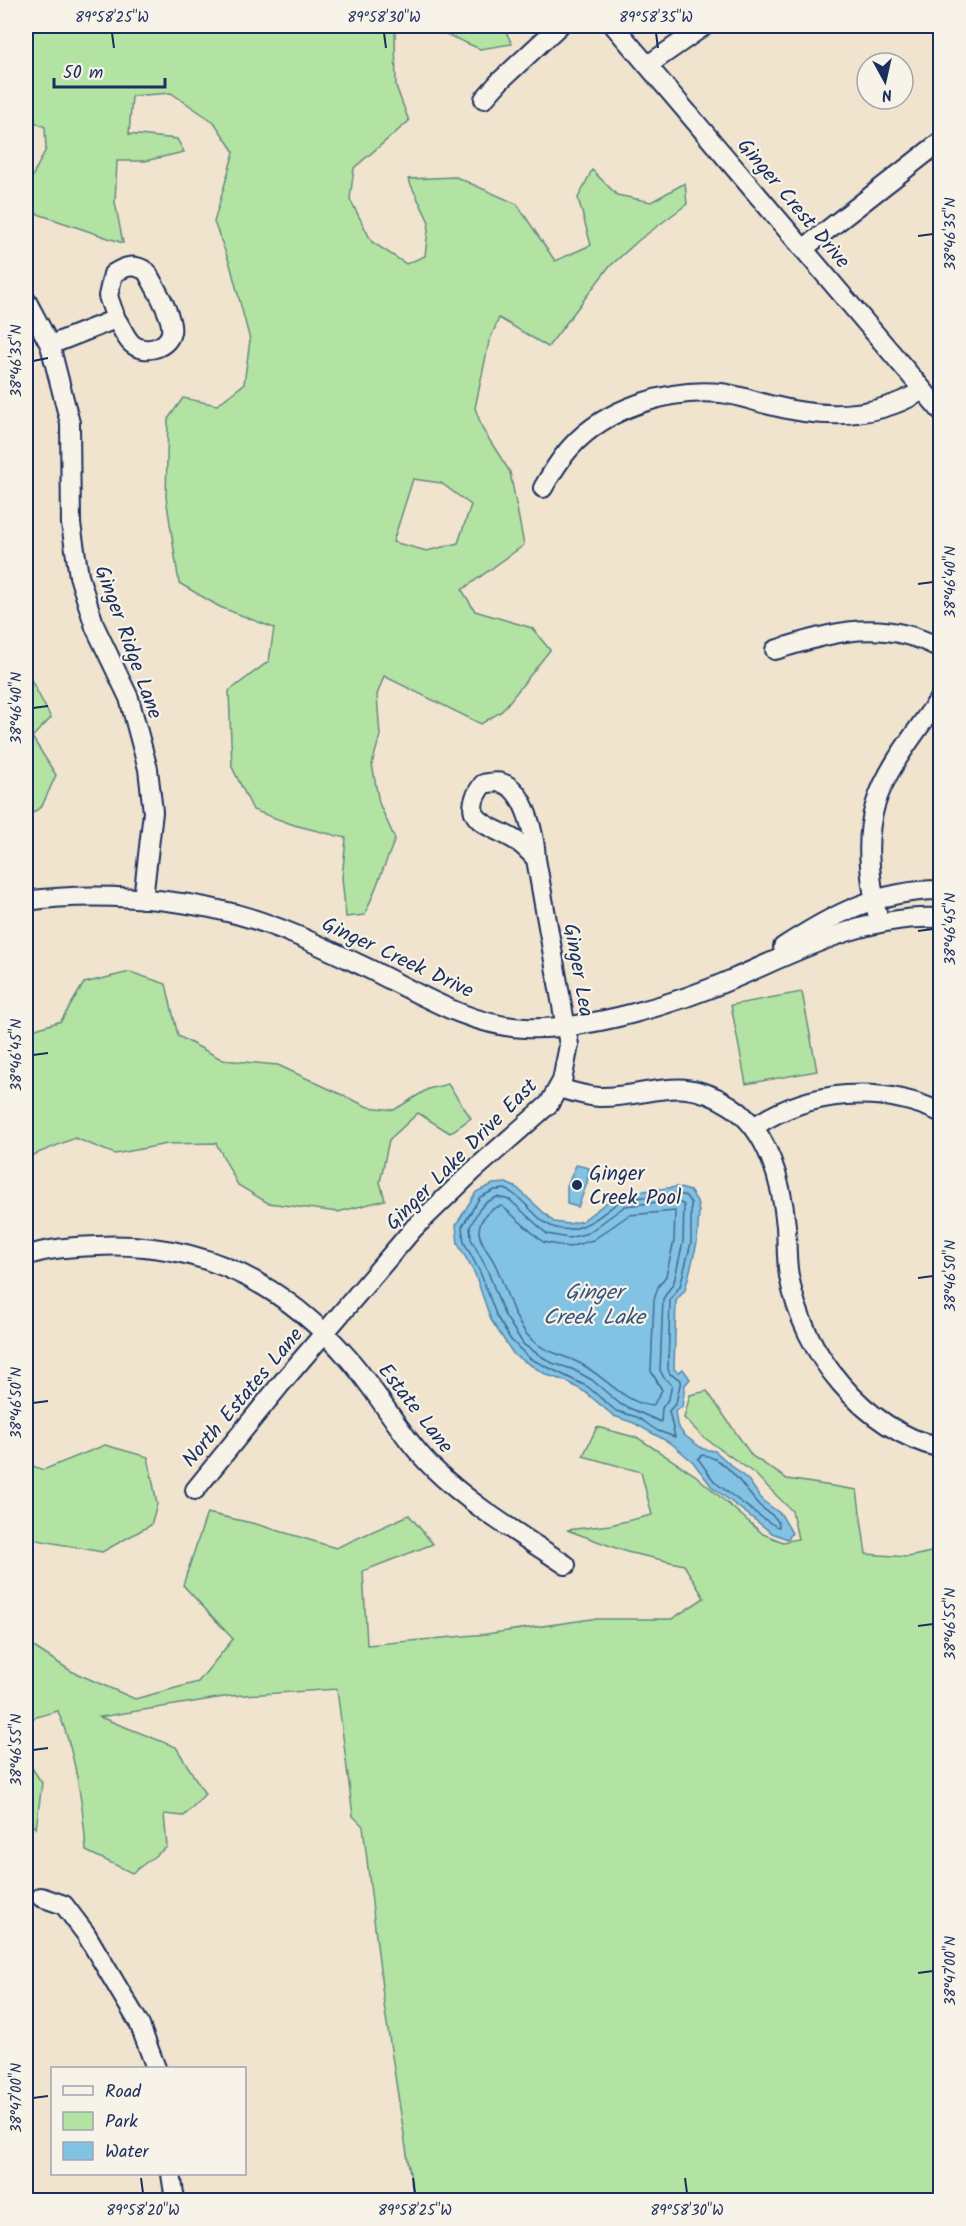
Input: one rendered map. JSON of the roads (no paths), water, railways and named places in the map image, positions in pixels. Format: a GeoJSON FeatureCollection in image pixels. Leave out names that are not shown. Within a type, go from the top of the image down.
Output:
{"type":"FeatureCollection","features":[{"type":"Feature","properties":{"kind":"street"},"geometry":{"type":"LineString","coordinates":[[484,99],[559,26]]}},
{"type":"Feature","properties":{"kind":"street","name":"Ginger Crest Drive"},"geometry":{"type":"LineString","coordinates":[[614,26],[940,410]]}},
{"type":"Feature","properties":{"kind":"street"},"geometry":{"type":"LineString","coordinates":[[648,65],[704,26]]}},
{"type":"Feature","properties":{"kind":"street"},"geometry":{"type":"LineString","coordinates":[[803,249],[940,142]]}},
{"type":"Feature","properties":{"kind":"street"},"geometry":{"type":"LineString","coordinates":[[131,266],[140,267],[147,273],[170,319],[172,327],[170,337],[163,345],[152,349],[140,349],[131,343],[116,319],[108,296],[112,274],[131,266]]}},
{"type":"Feature","properties":{"kind":"street","name":"Ginger Ridge Lane"},"geometry":{"type":"LineString","coordinates":[[26,300],[50,345],[70,423],[71,524],[79,576],[95,627],[129,698],[148,770],[153,812],[143,899]]}},
{"type":"Feature","properties":{"kind":"street"},"geometry":{"type":"LineString","coordinates":[[50,345],[116,319]]}},
{"type":"Feature","properties":{"kind":"street"},"geometry":{"type":"LineString","coordinates":[[543,488],[571,447],[587,432],[625,409],[668,396],[721,393],[801,412],[828,415],[870,412],[891,407],[924,390]]}},
{"type":"Feature","properties":{"kind":"street"},"geometry":{"type":"LineString","coordinates":[[775,650],[854,629],[900,633],[940,648]]}},
{"type":"Feature","properties":{"kind":"street"},"geometry":{"type":"LineString","coordinates":[[879,923],[867,845],[878,794],[894,762],[940,698]]}},
{"type":"Feature","properties":{"kind":"street","name":"Ginger Lea"},"geometry":{"type":"LineString","coordinates":[[536,860],[566,1025],[567,1063],[559,1088]]}},
{"type":"Feature","properties":{"kind":"street","name":"Ginger Creek Drive"},"geometry":{"type":"LineString","coordinates":[[747,972],[820,924],[853,906],[874,899],[919,890],[940,890]]}},
{"type":"Feature","properties":{"kind":"street","name":"Ginger Creek Drive"},"geometry":{"type":"LineString","coordinates":[[26,901],[95,897],[143,899],[235,914],[298,935],[482,1022],[526,1028],[566,1025],[668,1003],[808,946],[879,923],[893,920],[940,918]]}},
{"type":"Feature","properties":{"kind":"street"},"geometry":{"type":"LineString","coordinates":[[559,1088],[598,1097],[658,1088],[698,1091],[731,1106],[755,1126],[780,1189],[786,1225],[789,1274],[794,1299],[817,1350],[858,1402],[882,1422],[904,1435],[940,1448]]}},
{"type":"Feature","properties":{"kind":"street","name":"Ginger Lake Drive East"},"geometry":{"type":"LineString","coordinates":[[325,1333],[432,1210],[543,1112],[559,1088]]}},
{"type":"Feature","properties":{"kind":"street"},"geometry":{"type":"LineString","coordinates":[[755,1126],[799,1102],[821,1096],[848,1094],[909,1101],[940,1112]]}},
{"type":"Feature","properties":{"kind":"street","name":"Estate Lane"},"geometry":{"type":"LineString","coordinates":[[26,1256],[60,1248],[118,1245],[166,1249],[200,1256],[258,1280],[325,1333],[375,1390],[410,1443],[433,1468],[482,1508],[566,1565]]}},
{"type":"Feature","properties":{"kind":"street","name":"North Estates Lane"},"geometry":{"type":"LineString","coordinates":[[195,1490],[325,1333]]}},
{"type":"Feature","properties":{"kind":"street"},"geometry":{"type":"LineString","coordinates":[[41,1897],[64,1905],[86,1934],[139,2023],[156,2067]]}},
{"type":"Feature","properties":{"kind":"street"},"geometry":{"type":"LineString","coordinates":[[171,2175],[175,2200]]}},
{"type":"Feature","properties":{"kind":"water","name":"Ginger Creek Pool"},"geometry":{"type":"Polygon","coordinates":[[[576,1165],[589,1168],[587,1183],[578,1207],[567,1204],[567,1186],[576,1165]]]}},
{"type":"Feature","properties":{"kind":"water","name":"Ginger Creek Lake"},"geometry":{"type":"Polygon","coordinates":[[[506,1183],[517,1188],[554,1222],[569,1224],[582,1221],[618,1194],[677,1187],[690,1191],[697,1201],[699,1212],[697,1243],[685,1290],[676,1301],[674,1369],[678,1372],[683,1369],[690,1379],[685,1385],[682,1407],[675,1411],[677,1425],[684,1435],[703,1449],[715,1451],[749,1481],[763,1501],[781,1514],[792,1533],[788,1539],[772,1533],[712,1487],[693,1462],[672,1444],[634,1423],[614,1416],[585,1392],[566,1381],[547,1375],[514,1355],[491,1320],[475,1274],[458,1244],[456,1225],[476,1192],[493,1184],[506,1183]]]}},
{"type":"Feature","properties":{"kind":"place","name":"Ginger Creek Pool"},"geometry":{"type":"Point","coordinates":[577,1185]}}]}
